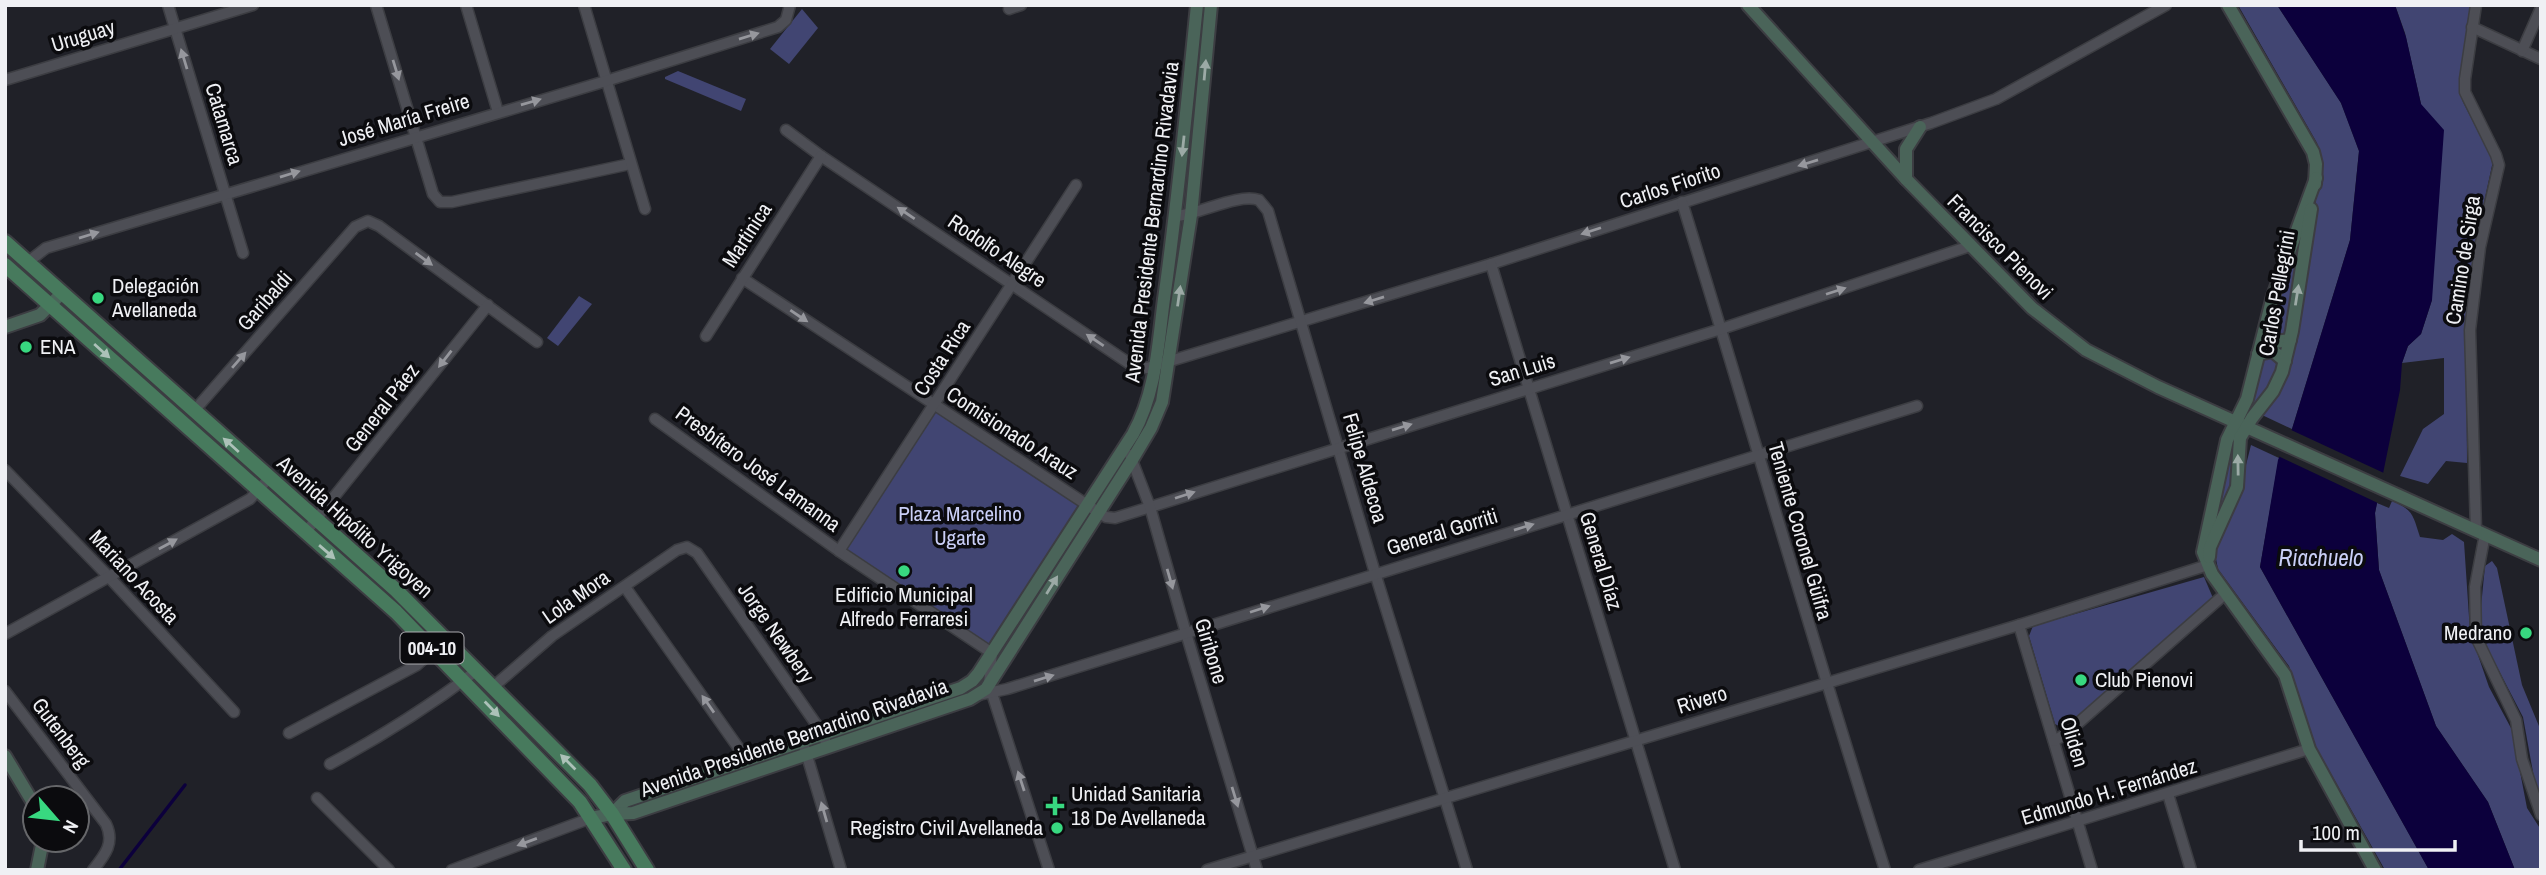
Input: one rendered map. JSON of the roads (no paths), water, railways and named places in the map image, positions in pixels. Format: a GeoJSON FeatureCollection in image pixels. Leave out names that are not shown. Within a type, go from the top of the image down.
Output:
{"type":"FeatureCollection","features":[{"type":"Feature","properties":{"kind":"main road","name":"Avenida Presidente Bernardino Rivadavia"},"geometry":{"type":"LineString","coordinates":[[612,814],[625,801],[803,740],[825,740],[978,696],[991,688],[1147,406],[1176,216],[1197,5]]}},
{"type":"Feature","properties":{"kind":"main road","name":"Avenida Presidente Bernardino Rivadavia"},"geometry":{"type":"LineString","coordinates":[[612,814],[633,813],[807,754],[825,740],[967,685],[978,674],[1092,508],[1132,460],[1162,402],[1191,215],[1211,5]]}},
{"type":"Feature","properties":{"kind":"main road","name":"Francisco Pienovi"},"geometry":{"type":"LineString","coordinates":[[1748,5],[1970,246],[2032,308],[2086,350],[2108,363],[2241,425],[2541,560]]}},
{"type":"Feature","properties":{"kind":"main road","name":"Carlos Pellegrini"},"geometry":{"type":"LineString","coordinates":[[2208,565],[2204,558],[2203,545],[2227,440],[2273,391],[2285,361],[2316,178],[2313,152],[2228,5]]}},
{"type":"Feature","properties":{"kind":"main road"},"geometry":{"type":"LineString","coordinates":[[1906,179],[1906,149],[1920,127]]}},
{"type":"Feature","properties":{"kind":"main road","name":"Carlos Pellegrini"},"geometry":{"type":"LineString","coordinates":[[2208,565],[2210,547],[2236,492],[2241,425],[2273,296],[2316,178]]}},
{"type":"Feature","properties":{"kind":"main road","name":"Avenida Hipólito Yrigoyen"},"geometry":{"type":"LineString","coordinates":[[5,242],[396,590],[590,785],[612,814],[647,870]]}},
{"type":"Feature","properties":{"kind":"main road","name":"Avenida Hipólito Yrigoyen"},"geometry":{"type":"LineString","coordinates":[[5,265],[396,612],[572,793],[592,818],[624,870]]}},
{"type":"Feature","properties":{"kind":"main road"},"geometry":{"type":"LineString","coordinates":[[5,327],[40,315],[62,293]]}},
{"type":"Feature","properties":{"kind":"main road"},"geometry":{"type":"LineString","coordinates":[[2264,333],[2275,342],[2290,340]]}},
{"type":"Feature","properties":{"kind":"main road"},"geometry":{"type":"LineString","coordinates":[[2258,354],[2273,351],[2285,361]]}},
{"type":"Feature","properties":{"kind":"main road"},"geometry":{"type":"LineString","coordinates":[[2217,485],[2219,491],[2227,496],[2236,492]]}},
{"type":"Feature","properties":{"kind":"main road"},"geometry":{"type":"LineString","coordinates":[[2208,565],[2285,675],[2309,750],[2375,870]]}},
{"type":"Feature","properties":{"kind":"main road"},"geometry":{"type":"LineString","coordinates":[[5,756],[22,784]]}},
{"type":"Feature","properties":{"kind":"main road"},"geometry":{"type":"LineString","coordinates":[[592,818],[612,814]]}},
{"type":"Feature","properties":{"kind":"street","name":"Catamarca"},"geometry":{"type":"LineString","coordinates":[[168,5],[243,253]]}},
{"type":"Feature","properties":{"kind":"street","name":"Uruguay"},"geometry":{"type":"LineString","coordinates":[[5,80],[253,5]]}},
{"type":"Feature","properties":{"kind":"street"},"geometry":{"type":"LineString","coordinates":[[376,5],[433,194],[440,202],[446,203],[630,164]]}},
{"type":"Feature","properties":{"kind":"street"},"geometry":{"type":"LineString","coordinates":[[466,5],[498,112]]}},
{"type":"Feature","properties":{"kind":"street"},"geometry":{"type":"LineString","coordinates":[[584,5],[645,209]]}},
{"type":"Feature","properties":{"kind":"street"},"geometry":{"type":"LineString","coordinates":[[1009,9],[1021,5]]}},
{"type":"Feature","properties":{"kind":"street","name":"Carlos Fiorito"},"geometry":{"type":"LineString","coordinates":[[1155,367],[1491,264],[1920,127],[1996,99],[2166,5]]}},
{"type":"Feature","properties":{"kind":"street","name":"Camino de Sirga"},"geometry":{"type":"LineString","coordinates":[[2476,5],[2465,92],[2499,165],[2480,247],[2470,330],[2480,532],[2475,587],[2476,637],[2516,720],[2522,759],[2541,815]]}},
{"type":"Feature","properties":{"kind":"street"},"geometry":{"type":"LineString","coordinates":[[2522,51],[2541,8]]}},
{"type":"Feature","properties":{"kind":"street","name":"José María Freire"},"geometry":{"type":"LineString","coordinates":[[28,262],[46,248],[778,27],[786,20],[789,9]]}},
{"type":"Feature","properties":{"kind":"street"},"geometry":{"type":"LineString","coordinates":[[2472,27],[2541,60]]}},
{"type":"Feature","properties":{"kind":"street","name":"Rodolfo Alegre"},"geometry":{"type":"LineString","coordinates":[[786,130],[1133,366],[1155,367]]}},
{"type":"Feature","properties":{"kind":"street","name":"Martinica"},"geometry":{"type":"LineString","coordinates":[[706,335],[821,156]]}},
{"type":"Feature","properties":{"kind":"street","name":"Costa Rica"},"geometry":{"type":"LineString","coordinates":[[839,551],[1076,185]]}},
{"type":"Feature","properties":{"kind":"street","name":"Felipe Aldecoa"},"geometry":{"type":"LineString","coordinates":[[1191,215],[1247,198],[1259,200],[1268,211],[1375,573],[1467,870]]}},
{"type":"Feature","properties":{"kind":"street","name":"Teniente Coronel Güifra"},"geometry":{"type":"LineString","coordinates":[[1682,202],[1825,683],[1885,870]]}},
{"type":"Feature","properties":{"kind":"street"},"geometry":{"type":"LineString","coordinates":[[1176,216],[1191,215]]}},
{"type":"Feature","properties":{"kind":"street","name":"Garibaldi"},"geometry":{"type":"LineString","coordinates":[[194,411],[355,228],[368,221],[379,226],[488,305]]}},
{"type":"Feature","properties":{"kind":"street","name":"San Luis"},"geometry":{"type":"LineString","coordinates":[[1092,508],[1106,517],[1115,518],[1721,328],[1970,246]]}},
{"type":"Feature","properties":{"kind":"street","name":"General Díaz"},"geometry":{"type":"LineString","coordinates":[[1491,264],[1675,870]]}},
{"type":"Feature","properties":{"kind":"street","name":"Comisionado Arauz"},"geometry":{"type":"LineString","coordinates":[[742,278],[1092,508]]}},
{"type":"Feature","properties":{"kind":"street"},"geometry":{"type":"LineString","coordinates":[[488,305],[537,342]]}},
{"type":"Feature","properties":{"kind":"street","name":"General Páez"},"geometry":{"type":"LineString","coordinates":[[305,533],[488,305]]}},
{"type":"Feature","properties":{"kind":"street","name":"General Gorriti"},"geometry":{"type":"LineString","coordinates":[[991,688],[1186,633],[1917,406]]}},
{"type":"Feature","properties":{"kind":"street","name":"Presbítero José Lamanna"},"geometry":{"type":"LineString","coordinates":[[655,419],[839,551],[992,653]]}},
{"type":"Feature","properties":{"kind":"street","name":"Giribone"},"geometry":{"type":"LineString","coordinates":[[1126,445],[1150,507],[1257,870]]}},
{"type":"Feature","properties":{"kind":"street","name":"Mariano Acosta"},"geometry":{"type":"LineString","coordinates":[[5,470],[234,712]]}},
{"type":"Feature","properties":{"kind":"street"},"geometry":{"type":"LineString","coordinates":[[5,634],[250,499],[269,478]]}},
{"type":"Feature","properties":{"kind":"street","name":"Lola Mora"},"geometry":{"type":"LineString","coordinates":[[493,687],[552,636],[677,550],[687,547]]}},
{"type":"Feature","properties":{"kind":"street","name":"Jorge Newbery"},"geometry":{"type":"LineString","coordinates":[[687,547],[697,553],[825,740]]}},
{"type":"Feature","properties":{"kind":"street","name":"Rivero"},"geometry":{"type":"LineString","coordinates":[[1207,870],[2019,625],[2208,565]]}},
{"type":"Feature","properties":{"kind":"street"},"geometry":{"type":"LineString","coordinates":[[625,587],[747,760]]}},
{"type":"Feature","properties":{"kind":"street"},"geometry":{"type":"LineString","coordinates":[[2054,741],[2067,733],[2227,593]]}},
{"type":"Feature","properties":{"kind":"street","name":"Oliden"},"geometry":{"type":"LineString","coordinates":[[2019,625],[2092,870]]}},
{"type":"Feature","properties":{"kind":"street"},"geometry":{"type":"LineString","coordinates":[[289,733],[417,665],[434,650]]}},
{"type":"Feature","properties":{"kind":"street"},"geometry":{"type":"LineString","coordinates":[[992,653],[991,688],[1049,870]]}},
{"type":"Feature","properties":{"kind":"street"},"geometry":{"type":"LineString","coordinates":[[330,764],[394,729],[476,671]]}},
{"type":"Feature","properties":{"kind":"street","name":"Gutenberg"},"geometry":{"type":"LineString","coordinates":[[5,691],[106,824],[110,840],[106,853],[93,870]]}},
{"type":"Feature","properties":{"kind":"street"},"geometry":{"type":"LineString","coordinates":[[803,740],[841,870]]}},
{"type":"Feature","properties":{"kind":"street","name":"Edmundo H. Fernández"},"geometry":{"type":"LineString","coordinates":[[1919,870],[2309,750]]}},
{"type":"Feature","properties":{"kind":"street"},"geometry":{"type":"LineString","coordinates":[[2168,794],[2191,870]]}},
{"type":"Feature","properties":{"kind":"street"},"geometry":{"type":"LineString","coordinates":[[317,798],[389,870]]}},
{"type":"Feature","properties":{"kind":"street"},"geometry":{"type":"LineString","coordinates":[[453,870],[592,818]]}},
{"type":"Feature","properties":{"kind":"water","name":"Riachuelo"},"geometry":{"type":"Polygon","coordinates":[[[2277,5],[2395,5],[2406,37],[2421,104],[2444,130],[2432,300],[2421,334],[2408,346],[2402,363],[2400,390],[2375,513],[2379,570],[2436,726],[2488,802],[2515,870],[2429,870],[2260,567],[2278,460],[2292,429],[2350,240],[2359,151],[2341,103],[2277,5]]]}},
{"type":"Feature","properties":{"kind":"waterway"},"geometry":{"type":"LineString","coordinates":[[119,870],[185,785]]}},
{"type":"Feature","properties":{"kind":"place","name":"Delegación Avellaneda"},"geometry":{"type":"Point","coordinates":[98,298]}},
{"type":"Feature","properties":{"kind":"place","name":"ENA"},"geometry":{"type":"Point","coordinates":[26,347]}},
{"type":"Feature","properties":{"kind":"place","name":"Edificio Municipal Alfredo Ferraresi"},"geometry":{"type":"Point","coordinates":[904,571]}},
{"type":"Feature","properties":{"kind":"place","name":"Medrano"},"geometry":{"type":"Point","coordinates":[2526,633]}},
{"type":"Feature","properties":{"kind":"place","name":"Club Pienovi"},"geometry":{"type":"Point","coordinates":[2081,680]}},
{"type":"Feature","properties":{"kind":"place","name":"Unidad Sanitaria 18 De Avellaneda"},"geometry":{"type":"Point","coordinates":[1055,806]}},
{"type":"Feature","properties":{"kind":"place","name":"Registro Civil Avellaneda"},"geometry":{"type":"Point","coordinates":[1057,828]}},
{"type":"Feature","properties":{"kind":"park label","name":"Plaza Marcelino Ugarte"},"geometry":{"type":"Point","coordinates":[960,526]}}]}
